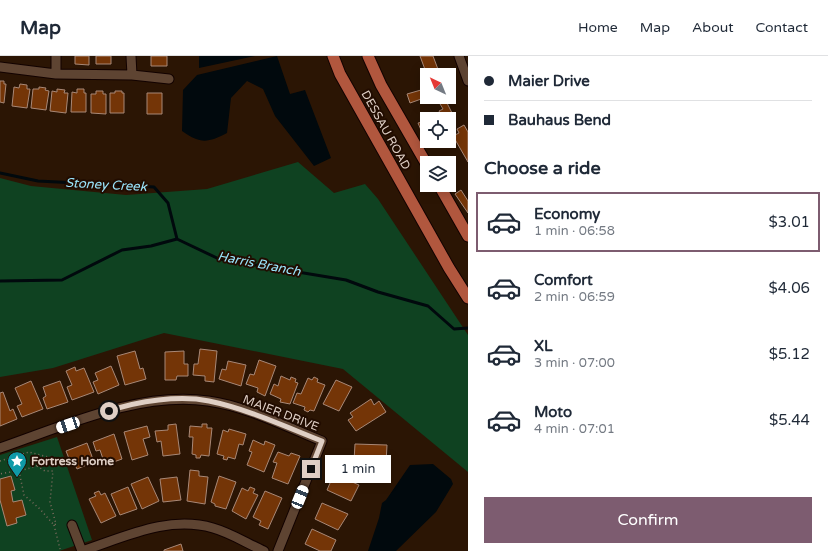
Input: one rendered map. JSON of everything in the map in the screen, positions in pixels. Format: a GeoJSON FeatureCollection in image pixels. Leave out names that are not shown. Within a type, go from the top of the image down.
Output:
{"type":"FeatureCollection","features":[{"type":"Feature","properties":{"kind":"main road","name":"DESSAU ROAD"},"geometry":{"type":"LineString","coordinates":[[333,56],[340,74],[449,268],[468,298]]}},
{"type":"Feature","properties":{"kind":"main road","name":"DESSAU ROAD"},"geometry":{"type":"LineString","coordinates":[[368,56],[381,85],[422,156]]}},
{"type":"Feature","properties":{"kind":"main road"},"geometry":{"type":"LineString","coordinates":[[443,192],[468,236]]}},
{"type":"Feature","properties":{"kind":"street"},"geometry":{"type":"LineString","coordinates":[[56,56],[56,74]]}},
{"type":"Feature","properties":{"kind":"street"},"geometry":{"type":"LineString","coordinates":[[131,56],[132,75]]}},
{"type":"Feature","properties":{"kind":"street"},"geometry":{"type":"LineString","coordinates":[[459,56],[468,81]]}},
{"type":"Feature","properties":{"kind":"street"},"geometry":{"type":"LineString","coordinates":[[0,67],[56,74],[132,75],[169,79]]}},
{"type":"Feature","properties":{"kind":"street","name":"MAIER DRIVE"},"geometry":{"type":"LineString","coordinates":[[0,448],[123,407],[150,401],[208,401],[238,409],[322,441],[278,551]]}},
{"type":"Feature","properties":{"kind":"street"},"geometry":{"type":"LineString","coordinates":[[72,525],[82,551],[157,526],[178,524],[195,524],[215,529],[264,551]]}},
{"type":"Feature","properties":{"kind":"path"},"geometry":{"type":"LineString","coordinates":[[0,461],[29,452],[48,457],[31,469],[0,474]]}},
{"type":"Feature","properties":{"kind":"path"},"geometry":{"type":"LineString","coordinates":[[37,466],[45,471],[53,471],[50,502],[56,524],[54,525]]}},
{"type":"Feature","properties":{"kind":"path"},"geometry":{"type":"LineString","coordinates":[[19,470],[24,495],[40,508],[54,525],[60,549]]}},
{"type":"Feature","properties":{"kind":"green space"},"geometry":{"type":"Polygon","coordinates":[[[298,162],[334,193],[365,184],[378,199],[468,335],[468,472],[343,369],[164,333],[53,368],[0,377],[0,178],[31,186],[126,195],[207,189],[298,162]]]}},
{"type":"Feature","properties":{"kind":"green space"},"geometry":{"type":"Polygon","coordinates":[[[57,437],[92,540],[59,551],[0,551],[0,455],[57,437]]]}},
{"type":"Feature","properties":{"kind":"shaded area"},"geometry":{"type":"Polygon","coordinates":[[[199,56],[255,56],[199,68],[199,56]]]}},
{"type":"Feature","properties":{"kind":"shaded area"},"geometry":{"type":"Polygon","coordinates":[[[277,56],[290,94],[305,90],[331,158],[314,166],[275,116],[263,89],[247,81],[231,98],[227,133],[214,139],[204,141],[194,138],[182,131],[183,90],[197,75],[277,56]]]}},
{"type":"Feature","properties":{"kind":"shaded area"},"geometry":{"type":"Polygon","coordinates":[[[433,464],[451,479],[453,484],[436,512],[396,551],[368,551],[379,518],[382,503],[386,500],[410,465],[433,464]]]}},
{"type":"Feature","properties":{"kind":"building"},"geometry":{"type":"Polygon","coordinates":[[[75,56],[89,56],[89,65],[75,64],[75,56]]]}},
{"type":"Feature","properties":{"kind":"building"},"geometry":{"type":"Polygon","coordinates":[[[96,56],[111,56],[111,64],[96,64],[96,56]]]}},
{"type":"Feature","properties":{"kind":"building"},"geometry":{"type":"Polygon","coordinates":[[[151,56],[167,56],[167,66],[151,66],[151,56]]]}},
{"type":"Feature","properties":{"kind":"building"},"geometry":{"type":"Polygon","coordinates":[[[420,56],[433,56],[438,68],[424,68],[420,56]]]}},
{"type":"Feature","properties":{"kind":"building"},"geometry":{"type":"Polygon","coordinates":[[[0,81],[4,81],[4,84],[6,84],[4,103],[0,102],[0,81]]]}},
{"type":"Feature","properties":{"kind":"building"},"geometry":{"type":"Polygon","coordinates":[[[20,84],[27,85],[27,89],[30,89],[27,108],[12,106],[14,87],[19,88],[20,84]]]}},
{"type":"Feature","properties":{"kind":"building"},"geometry":{"type":"Polygon","coordinates":[[[39,87],[46,88],[45,90],[49,91],[46,110],[31,108],[33,89],[39,89],[39,87]]]}},
{"type":"Feature","properties":{"kind":"building"},"geometry":{"type":"Polygon","coordinates":[[[57,89],[65,90],[64,93],[68,93],[66,113],[50,111],[52,91],[57,92],[57,89]]]}},
{"type":"Feature","properties":{"kind":"building"},"geometry":{"type":"Polygon","coordinates":[[[77,89],[84,89],[84,93],[86,93],[86,112],[71,112],[72,92],[77,93],[77,89]]]}},
{"type":"Feature","properties":{"kind":"building"},"geometry":{"type":"Polygon","coordinates":[[[420,90],[420,99],[410,103],[407,94],[420,90]]]}},
{"type":"Feature","properties":{"kind":"building"},"geometry":{"type":"Polygon","coordinates":[[[96,91],[103,91],[103,94],[106,94],[106,114],[91,113],[91,94],[96,94],[96,91]]]}},
{"type":"Feature","properties":{"kind":"building"},"geometry":{"type":"Polygon","coordinates":[[[115,91],[122,91],[122,93],[124,93],[124,113],[110,113],[110,93],[115,93],[115,91]]]}},
{"type":"Feature","properties":{"kind":"building"},"geometry":{"type":"Polygon","coordinates":[[[147,93],[162,93],[162,114],[147,114],[147,93]]]}},
{"type":"Feature","properties":{"kind":"building"},"geometry":{"type":"Polygon","coordinates":[[[440,104],[448,104],[452,112],[440,112],[443,109],[440,104]]]}},
{"type":"Feature","properties":{"kind":"building"},"geometry":{"type":"Polygon","coordinates":[[[464,125],[468,132],[468,162],[456,141],[456,134],[459,133],[457,129],[464,125]]]}},
{"type":"Feature","properties":{"kind":"building"},"geometry":{"type":"Polygon","coordinates":[[[461,190],[468,201],[468,213],[455,194],[461,190]]]}},
{"type":"Feature","properties":{"kind":"building"},"geometry":{"type":"Polygon","coordinates":[[[200,349],[217,351],[214,382],[205,381],[205,376],[193,375],[194,364],[198,364],[200,349]]]}},
{"type":"Feature","properties":{"kind":"building"},"geometry":{"type":"Polygon","coordinates":[[[135,351],[140,369],[143,368],[146,379],[125,385],[117,356],[135,351]]]}},
{"type":"Feature","properties":{"kind":"building"},"geometry":{"type":"Polygon","coordinates":[[[184,351],[184,364],[188,364],[188,376],[177,376],[176,380],[165,380],[165,352],[184,351]]]}},
{"type":"Feature","properties":{"kind":"building"},"geometry":{"type":"Polygon","coordinates":[[[259,360],[276,366],[265,396],[257,392],[258,388],[246,384],[250,374],[254,375],[259,360]]]}},
{"type":"Feature","properties":{"kind":"building"},"geometry":{"type":"Polygon","coordinates":[[[228,361],[246,365],[241,386],[219,379],[222,369],[226,370],[228,361]]]}},
{"type":"Feature","properties":{"kind":"building"},"geometry":{"type":"Polygon","coordinates":[[[111,366],[119,385],[98,394],[93,382],[98,380],[95,373],[111,366]]]}},
{"type":"Feature","properties":{"kind":"building"},"geometry":{"type":"Polygon","coordinates":[[[75,367],[76,371],[84,368],[94,392],[72,400],[67,387],[72,385],[66,371],[75,367]]]}},
{"type":"Feature","properties":{"kind":"building"},"geometry":{"type":"Polygon","coordinates":[[[281,376],[290,380],[291,377],[296,379],[295,382],[298,383],[290,404],[280,402],[281,399],[270,394],[274,384],[278,386],[281,376]]]}},
{"type":"Feature","properties":{"kind":"building"},"geometry":{"type":"Polygon","coordinates":[[[314,377],[318,379],[317,382],[325,385],[314,411],[310,410],[308,412],[304,410],[305,407],[293,403],[297,393],[301,394],[308,378],[312,380],[314,377]]]}},
{"type":"Feature","properties":{"kind":"building"},"geometry":{"type":"Polygon","coordinates":[[[336,380],[352,387],[339,411],[323,404],[336,380]]]}},
{"type":"Feature","properties":{"kind":"building"},"geometry":{"type":"Polygon","coordinates":[[[31,381],[43,409],[22,417],[17,406],[22,404],[15,388],[31,381]]]}},
{"type":"Feature","properties":{"kind":"building"},"geometry":{"type":"Polygon","coordinates":[[[60,381],[68,402],[47,409],[43,398],[46,396],[43,387],[60,381]]]}},
{"type":"Feature","properties":{"kind":"building"},"geometry":{"type":"Polygon","coordinates":[[[3,392],[10,411],[13,409],[17,419],[0,426],[0,393],[3,392]]]}},
{"type":"Feature","properties":{"kind":"building"},"geometry":{"type":"Polygon","coordinates":[[[371,399],[374,405],[379,401],[386,412],[356,431],[348,420],[353,417],[350,413],[371,399]]]}},
{"type":"Feature","properties":{"kind":"building"},"geometry":{"type":"Polygon","coordinates":[[[176,424],[180,454],[163,456],[161,441],[157,442],[155,431],[168,430],[168,425],[176,424]]]}},
{"type":"Feature","properties":{"kind":"building"},"geometry":{"type":"Polygon","coordinates":[[[202,424],[207,424],[207,428],[212,428],[209,456],[201,455],[200,458],[196,458],[196,455],[192,454],[193,437],[189,437],[190,426],[202,427],[202,424]]]}},
{"type":"Feature","properties":{"kind":"building"},"geometry":{"type":"Polygon","coordinates":[[[147,426],[150,437],[143,439],[148,455],[132,460],[124,432],[147,426]]]}},
{"type":"Feature","properties":{"kind":"building"},"geometry":{"type":"Polygon","coordinates":[[[229,429],[246,434],[243,445],[239,444],[235,459],[228,457],[227,460],[223,459],[224,456],[217,454],[223,430],[228,432],[229,429]]]}},
{"type":"Feature","properties":{"kind":"building"},"geometry":{"type":"Polygon","coordinates":[[[114,434],[122,459],[105,465],[100,450],[96,451],[93,442],[114,434]]]}},
{"type":"Feature","properties":{"kind":"building"},"geometry":{"type":"Polygon","coordinates":[[[253,440],[264,445],[265,441],[275,445],[264,472],[247,465],[252,452],[249,451],[253,440]]]}},
{"type":"Feature","properties":{"kind":"building"},"geometry":{"type":"Polygon","coordinates":[[[87,443],[94,462],[77,469],[73,460],[70,461],[66,451],[87,443]]]}},
{"type":"Feature","properties":{"kind":"building"},"geometry":{"type":"Polygon","coordinates":[[[355,444],[387,445],[386,463],[354,461],[355,444]]]}},
{"type":"Feature","properties":{"kind":"building"},"geometry":{"type":"Polygon","coordinates":[[[278,452],[289,456],[291,453],[300,456],[288,484],[272,478],[277,463],[273,462],[278,452]]]}},
{"type":"Feature","properties":{"kind":"building"},"geometry":{"type":"Polygon","coordinates":[[[190,470],[199,471],[199,476],[208,477],[205,504],[187,501],[190,470]]]}},
{"type":"Feature","properties":{"kind":"building"},"geometry":{"type":"Polygon","coordinates":[[[334,474],[359,485],[351,501],[327,490],[334,474]]]}},
{"type":"Feature","properties":{"kind":"building"},"geometry":{"type":"Polygon","coordinates":[[[11,476],[15,490],[11,491],[13,502],[22,500],[26,515],[16,518],[17,523],[7,526],[0,500],[0,479],[11,476]]]}},
{"type":"Feature","properties":{"kind":"building"},"geometry":{"type":"Polygon","coordinates":[[[219,476],[236,482],[226,509],[215,506],[215,504],[211,502],[219,476]]]}},
{"type":"Feature","properties":{"kind":"building"},"geometry":{"type":"Polygon","coordinates":[[[148,477],[159,501],[142,509],[131,484],[148,477]]]}},
{"type":"Feature","properties":{"kind":"building"},"geometry":{"type":"Polygon","coordinates":[[[177,477],[181,500],[163,502],[160,479],[177,477]]]}},
{"type":"Feature","properties":{"kind":"building"},"geometry":{"type":"Polygon","coordinates":[[[128,487],[137,509],[120,515],[111,494],[128,487]]]}},
{"type":"Feature","properties":{"kind":"building"},"geometry":{"type":"Polygon","coordinates":[[[250,487],[255,489],[253,493],[258,495],[246,519],[232,511],[242,488],[248,491],[250,487]]]}},
{"type":"Feature","properties":{"kind":"building"},"geometry":{"type":"Polygon","coordinates":[[[99,491],[101,495],[105,493],[116,516],[101,523],[89,499],[96,496],[94,493],[99,491]]]}},
{"type":"Feature","properties":{"kind":"building"},"geometry":{"type":"Polygon","coordinates":[[[265,491],[282,498],[268,529],[259,525],[261,521],[253,517],[265,491]]]}},
{"type":"Feature","properties":{"kind":"building"},"geometry":{"type":"Polygon","coordinates":[[[322,503],[348,514],[338,530],[315,519],[322,503]]]}},
{"type":"Feature","properties":{"kind":"building"},"geometry":{"type":"Polygon","coordinates":[[[312,529],[336,540],[331,551],[320,551],[305,544],[312,529]]]}},
{"type":"Feature","properties":{"kind":"building"},"geometry":{"type":"Polygon","coordinates":[[[181,544],[183,551],[164,551],[164,550],[181,544]]]}},
{"type":"Feature","properties":{"kind":"waterway","name":"Stoney Creek"},"geometry":{"type":"LineString","coordinates":[[0,173],[38,181],[154,187],[168,203],[177,239]]}},
{"type":"Feature","properties":{"kind":"waterway","name":"Harris Branch"},"geometry":{"type":"LineString","coordinates":[[0,281],[62,280],[122,250],[151,246],[177,239],[219,259],[346,280],[378,292],[428,306],[454,329],[468,328]]}},
{"type":"Feature","properties":{"kind":"place","name":"Fortress Home"},"geometry":{"type":"Point","coordinates":[17,478]}},
{"type":"Feature","properties":{"kind":"route"},"geometry":{"type":"LineString","coordinates":[[109,411],[150,401],[179,400],[208,401],[238,409],[322,441],[311,469]]}}]}
